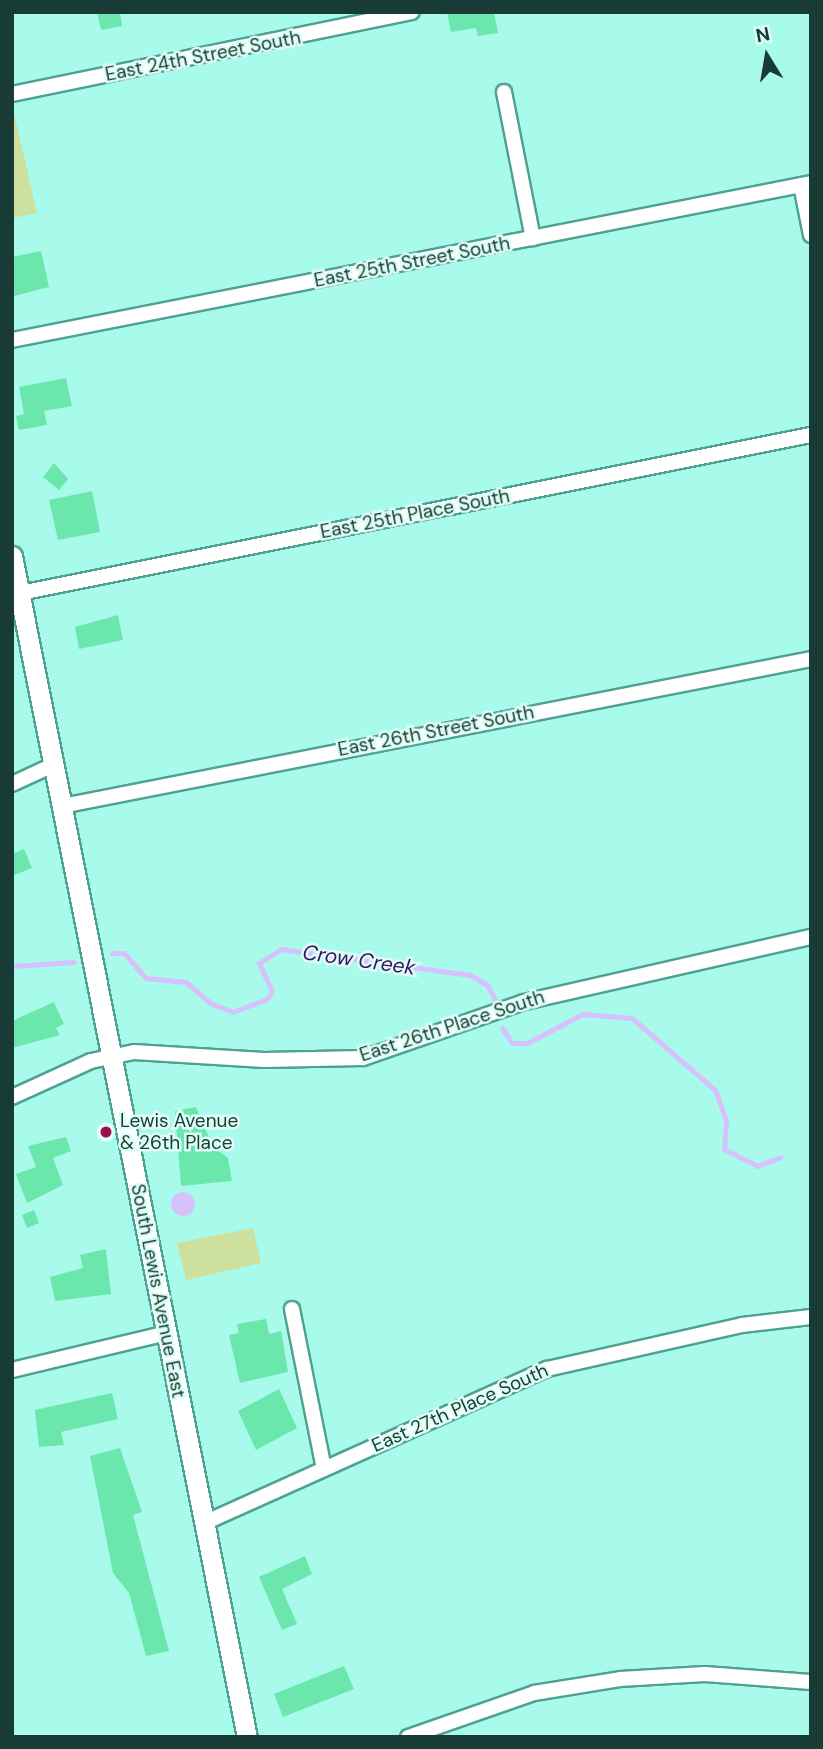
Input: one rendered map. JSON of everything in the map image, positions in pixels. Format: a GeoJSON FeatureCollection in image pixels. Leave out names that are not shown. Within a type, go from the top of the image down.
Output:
{"type":"FeatureCollection","features":[{"type":"Feature","properties":{"kind":"main road","name":"South Lewis Avenue East"},"geometry":{"type":"LineString","coordinates":[[12,556],[247,1737]]}},
{"type":"Feature","properties":{"kind":"street","name":"East 24th Street South"},"geometry":{"type":"LineString","coordinates":[[12,94],[394,18],[412,12]]}},
{"type":"Feature","properties":{"kind":"street"},"geometry":{"type":"LineString","coordinates":[[504,92],[533,238]]}},
{"type":"Feature","properties":{"kind":"street"},"geometry":{"type":"LineString","coordinates":[[806,184],[811,234]]}},
{"type":"Feature","properties":{"kind":"street","name":"East 25th Street South"},"geometry":{"type":"LineString","coordinates":[[12,340],[806,184]]}},
{"type":"Feature","properties":{"kind":"street","name":"East 25th Place South"},"geometry":{"type":"LineString","coordinates":[[20,593],[811,435]]}},
{"type":"Feature","properties":{"kind":"street","name":"East 26th Street South"},"geometry":{"type":"LineString","coordinates":[[62,806],[811,659]]}},
{"type":"Feature","properties":{"kind":"street"},"geometry":{"type":"LineString","coordinates":[[12,784],[53,765]]}},
{"type":"Feature","properties":{"kind":"street","name":"East 26th Place South"},"geometry":{"type":"LineString","coordinates":[[12,1097],[111,1056],[363,1058],[524,1002],[811,937]]}},
{"type":"Feature","properties":{"kind":"street"},"geometry":{"type":"LineString","coordinates":[[292,1309],[324,1469]]}},
{"type":"Feature","properties":{"kind":"street","name":"East 27th Place South"},"geometry":{"type":"LineString","coordinates":[[204,1523],[547,1369],[742,1325],[811,1317]]}},
{"type":"Feature","properties":{"kind":"street"},"geometry":{"type":"LineString","coordinates":[[12,1370],[167,1333]]}},
{"type":"Feature","properties":{"kind":"street"},"geometry":{"type":"LineString","coordinates":[[408,1737],[534,1693],[620,1679],[705,1674],[811,1682]]}},
{"type":"Feature","properties":{"kind":"green space"},"geometry":{"type":"Polygon","coordinates":[[[12,104],[37,213],[12,218],[12,104]]]}},
{"type":"Feature","properties":{"kind":"green space"},"geometry":{"type":"Polygon","coordinates":[[[253,1228],[261,1263],[186,1280],[177,1243],[253,1228]]]}},
{"type":"Feature","properties":{"kind":"shaded area"},"geometry":{"type":"Polygon","coordinates":[[[183,1192],[194,1199],[195,1204],[188,1215],[183,1216],[172,1209],[171,1204],[178,1193],[183,1192]]]}},
{"type":"Feature","properties":{"kind":"building"},"geometry":{"type":"Polygon","coordinates":[[[97,12],[120,12],[122,26],[101,30],[97,12]]]}},
{"type":"Feature","properties":{"kind":"building"},"geometry":{"type":"Polygon","coordinates":[[[447,12],[494,12],[498,33],[478,36],[476,28],[451,32],[447,12]]]}},
{"type":"Feature","properties":{"kind":"building"},"geometry":{"type":"Polygon","coordinates":[[[41,251],[49,287],[14,296],[12,257],[41,251]]]}},
{"type":"Feature","properties":{"kind":"building"},"geometry":{"type":"Polygon","coordinates":[[[66,378],[72,406],[44,411],[47,425],[19,430],[16,416],[24,414],[19,387],[66,378]]]}},
{"type":"Feature","properties":{"kind":"building"},"geometry":{"type":"Polygon","coordinates":[[[54,463],[68,479],[59,490],[43,477],[54,463]]]}},
{"type":"Feature","properties":{"kind":"building"},"geometry":{"type":"Polygon","coordinates":[[[92,491],[100,532],[58,540],[49,500],[92,491]]]}},
{"type":"Feature","properties":{"kind":"building"},"geometry":{"type":"Polygon","coordinates":[[[118,615],[123,640],[79,649],[75,627],[118,615]]]}},
{"type":"Feature","properties":{"kind":"building"},"geometry":{"type":"Polygon","coordinates":[[[24,849],[32,868],[12,876],[12,854],[24,849]]]}},
{"type":"Feature","properties":{"kind":"building"},"geometry":{"type":"Polygon","coordinates":[[[54,1002],[64,1024],[56,1028],[60,1035],[12,1048],[12,1021],[54,1002]]]}},
{"type":"Feature","properties":{"kind":"building"},"geometry":{"type":"Polygon","coordinates":[[[196,1107],[213,1147],[228,1158],[232,1181],[181,1186],[175,1111],[196,1107]]]}},
{"type":"Feature","properties":{"kind":"building"},"geometry":{"type":"Polygon","coordinates":[[[66,1137],[71,1151],[53,1158],[63,1185],[27,1203],[16,1174],[36,1167],[28,1146],[66,1137]]]}},
{"type":"Feature","properties":{"kind":"building"},"geometry":{"type":"Polygon","coordinates":[[[34,1210],[39,1223],[27,1228],[22,1215],[34,1210]]]}},
{"type":"Feature","properties":{"kind":"building"},"geometry":{"type":"Polygon","coordinates":[[[106,1249],[111,1294],[55,1301],[50,1277],[83,1268],[80,1255],[106,1249]]]}},
{"type":"Feature","properties":{"kind":"building"},"geometry":{"type":"Polygon","coordinates":[[[266,1319],[269,1334],[281,1331],[288,1372],[240,1383],[229,1335],[239,1333],[237,1324],[266,1319]]]}},
{"type":"Feature","properties":{"kind":"building"},"geometry":{"type":"Polygon","coordinates":[[[279,1389],[297,1428],[256,1450],[238,1411],[279,1389]]]}},
{"type":"Feature","properties":{"kind":"building"},"geometry":{"type":"Polygon","coordinates":[[[112,1393],[118,1419],[61,1432],[64,1445],[39,1447],[35,1410],[112,1393]]]}},
{"type":"Feature","properties":{"kind":"building"},"geometry":{"type":"Polygon","coordinates":[[[120,1448],[142,1512],[133,1515],[169,1651],[146,1656],[129,1593],[113,1573],[90,1456],[120,1448]]]}},
{"type":"Feature","properties":{"kind":"building"},"geometry":{"type":"Polygon","coordinates":[[[305,1556],[312,1574],[282,1589],[297,1624],[282,1630],[259,1577],[305,1556]]]}},
{"type":"Feature","properties":{"kind":"building"},"geometry":{"type":"Polygon","coordinates":[[[344,1666],[354,1689],[283,1717],[274,1694],[344,1666]]]}},
{"type":"Feature","properties":{"kind":"waterway","name":"Crow Creek"},"geometry":{"type":"LineString","coordinates":[[112,953],[124,953],[146,978],[186,982],[210,1003],[233,1012],[267,999],[272,991],[259,963],[281,949],[470,975],[487,985],[498,1005]]}},
{"type":"Feature","properties":{"kind":"waterway","name":"Crow Creek"},"geometry":{"type":"LineString","coordinates":[[12,966],[74,962]]}},
{"type":"Feature","properties":{"kind":"waterway","name":"Crow Creek"},"geometry":{"type":"LineString","coordinates":[[502,1028],[512,1043],[527,1043],[583,1014],[632,1018],[715,1090],[726,1121],[724,1149],[757,1166],[780,1157]]}},
{"type":"Feature","properties":{"kind":"place","name":"Lewis Avenue & 26th Place"},"geometry":{"type":"Point","coordinates":[106,1132]}}]}
